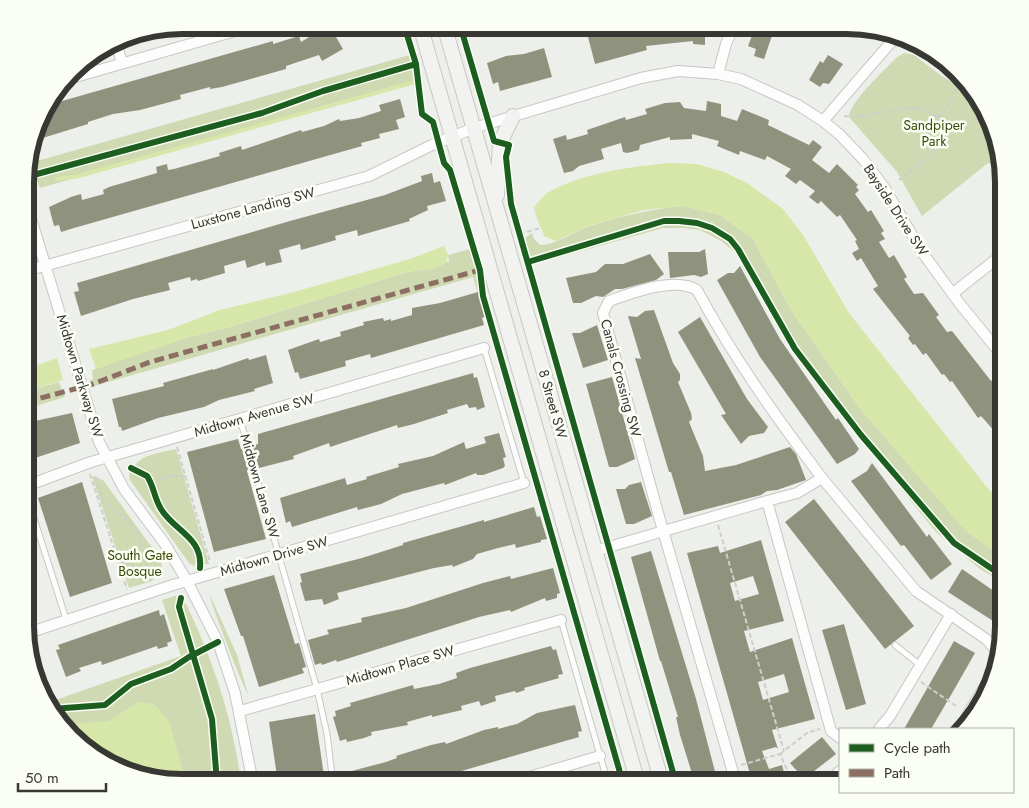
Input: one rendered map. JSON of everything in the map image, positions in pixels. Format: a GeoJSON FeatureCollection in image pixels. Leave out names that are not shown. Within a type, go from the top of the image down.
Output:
{"type":"FeatureCollection","features":[{"type":"Feature","properties":{"kind":"main road","name":"8 Street SW"},"geometry":{"type":"LineString","coordinates":[[423,34],[635,774]]}},
{"type":"Feature","properties":{"kind":"main road","name":"8 Street SW"},"geometry":{"type":"LineString","coordinates":[[447,34],[659,774]]}},
{"type":"Feature","properties":{"kind":"main road"},"geometry":{"type":"LineString","coordinates":[[496,208],[500,143],[513,116]]}},
{"type":"Feature","properties":{"kind":"street"},"geometry":{"type":"LineString","coordinates":[[79,76],[224,34]]}},
{"type":"Feature","properties":{"kind":"street"},"geometry":{"type":"LineString","coordinates":[[718,74],[730,34]]}},
{"type":"Feature","properties":{"kind":"street"},"geometry":{"type":"LineString","coordinates":[[823,121],[892,41]]}},
{"type":"Feature","properties":{"kind":"street"},"geometry":{"type":"LineString","coordinates":[[118,48],[122,63]]}},
{"type":"Feature","properties":{"kind":"street","name":"Bayside Drive SW"},"geometry":{"type":"LineString","coordinates":[[474,128],[641,78],[678,71],[718,74],[741,79],[770,92],[823,121],[863,159],[884,187],[922,252],[952,294],[995,347]]}},
{"type":"Feature","properties":{"kind":"street","name":"Luxstone Landing SW"},"geometry":{"type":"LineString","coordinates":[[34,268],[369,176],[452,136],[474,128]]}},
{"type":"Feature","properties":{"kind":"street","name":"Midtown Parkway SW"},"geometry":{"type":"LineString","coordinates":[[34,226],[47,264],[84,397],[100,442],[124,489],[165,544],[187,581],[218,642],[240,711],[251,774]]}},
{"type":"Feature","properties":{"kind":"street"},"geometry":{"type":"LineString","coordinates":[[952,294],[995,260]]}},
{"type":"Feature","properties":{"kind":"street","name":"Canals Crossing SW"},"geometry":{"type":"LineString","coordinates":[[733,774],[663,531],[603,313],[609,301],[646,288],[689,285],[696,290],[727,344],[764,401],[822,478],[916,591],[986,638],[993,647]]}},
{"type":"Feature","properties":{"kind":"street","name":"Midtown Avenue SW"},"geometry":{"type":"LineString","coordinates":[[34,483],[108,457],[484,348]]}},
{"type":"Feature","properties":{"kind":"street"},"geometry":{"type":"LineString","coordinates":[[595,550],[797,493],[822,478]]}},
{"type":"Feature","properties":{"kind":"street","name":"Midtown Drive SW"},"geometry":{"type":"LineString","coordinates":[[34,631],[187,581],[524,483]]}},
{"type":"Feature","properties":{"kind":"street"},"geometry":{"type":"LineString","coordinates":[[767,502],[831,731],[839,737]]}},
{"type":"Feature","properties":{"kind":"street"},"geometry":{"type":"LineString","coordinates":[[880,728],[890,716],[951,614]]}},
{"type":"Feature","properties":{"kind":"street","name":"Midtown Place SW"},"geometry":{"type":"LineString","coordinates":[[240,711],[561,620]]}},
{"type":"Feature","properties":{"kind":"street"},"geometry":{"type":"LineString","coordinates":[[539,774],[600,756]]}},
{"type":"Feature","properties":{"kind":"lane"},"geometry":{"type":"LineString","coordinates":[[484,348],[524,483]]}},
{"type":"Feature","properties":{"kind":"lane","name":"Midtown Lane SW"},"geometry":{"type":"LineString","coordinates":[[240,419],[317,689],[328,734],[332,774]]}},
{"type":"Feature","properties":{"kind":"lane"},"geometry":{"type":"LineString","coordinates":[[34,518],[66,619]]}},
{"type":"Feature","properties":{"kind":"lane"},"geometry":{"type":"LineString","coordinates":[[561,620],[605,774]]}},
{"type":"Feature","properties":{"kind":"lane"},"geometry":{"type":"LineString","coordinates":[[895,645],[920,665]]}},
{"type":"Feature","properties":{"kind":"path"},"geometry":{"type":"LineString","coordinates":[[938,118],[951,102],[956,82]]}},
{"type":"Feature","properties":{"kind":"path"},"geometry":{"type":"LineString","coordinates":[[844,116],[859,117],[898,108],[909,108],[928,112],[938,118],[941,133],[938,142],[928,156],[899,180]]}},
{"type":"Feature","properties":{"kind":"path"},"geometry":{"type":"LineString","coordinates":[[518,226],[522,243]]}},
{"type":"Feature","properties":{"kind":"path"},"geometry":{"type":"LineString","coordinates":[[520,234],[540,228]]}},
{"type":"Feature","properties":{"kind":"path"},"geometry":{"type":"LineString","coordinates":[[174,438],[211,565]]}},
{"type":"Feature","properties":{"kind":"path"},"geometry":{"type":"LineString","coordinates":[[90,474],[127,590]]}},
{"type":"Feature","properties":{"kind":"path"},"geometry":{"type":"LineString","coordinates":[[95,476],[102,499],[128,522],[139,536],[149,572]]}},
{"type":"Feature","properties":{"kind":"path"},"geometry":{"type":"LineString","coordinates":[[153,488],[149,479],[186,476]]}},
{"type":"Feature","properties":{"kind":"path"},"geometry":{"type":"LineString","coordinates":[[715,516],[784,751]]}},
{"type":"Feature","properties":{"kind":"path"},"geometry":{"type":"LineString","coordinates":[[118,562],[161,574]]}},
{"type":"Feature","properties":{"kind":"path"},"geometry":{"type":"LineString","coordinates":[[913,677],[956,706]]}},
{"type":"Feature","properties":{"kind":"path"},"geometry":{"type":"LineString","coordinates":[[731,767],[780,754],[807,733],[830,726]]}},
{"type":"Feature","properties":{"kind":"path"},"geometry":{"type":"LineString","coordinates":[[780,754],[789,774]]}},
{"type":"Feature","properties":{"kind":"green space","name":"Sandpiper Park"},"geometry":{"type":"Polygon","coordinates":[[[904,53],[914,55],[943,77],[959,86],[984,125],[992,153],[994,164],[988,163],[922,216],[897,172],[849,117],[861,94],[896,58],[904,53]]]}},
{"type":"Feature","properties":{"kind":"green space"},"geometry":{"type":"Polygon","coordinates":[[[410,55],[414,82],[40,188],[34,174],[35,161],[410,55]]]}},
{"type":"Feature","properties":{"kind":"green space"},"geometry":{"type":"Polygon","coordinates":[[[684,206],[720,215],[753,239],[791,310],[859,407],[965,530],[995,552],[995,578],[980,569],[935,531],[795,354],[737,254],[721,241],[700,230],[663,228],[532,265],[525,238],[532,233],[534,239],[540,245],[546,244],[584,228],[613,219],[684,206]]]}},
{"type":"Feature","properties":{"kind":"green space"},"geometry":{"type":"Polygon","coordinates":[[[470,249],[478,274],[480,300],[473,277],[91,387],[89,381],[93,379],[92,370],[189,337],[233,326],[407,272],[435,268],[449,261],[448,255],[470,249]]]}},
{"type":"Feature","properties":{"kind":"green space"},"geometry":{"type":"Polygon","coordinates":[[[59,382],[65,397],[34,407],[34,390],[59,382]]]}},
{"type":"Feature","properties":{"kind":"green space","name":"South Gate Bosque"},"geometry":{"type":"Polygon","coordinates":[[[176,449],[209,564],[195,564],[194,566],[189,563],[130,480],[129,472],[132,472],[139,461],[156,453],[176,449]]]}},
{"type":"Feature","properties":{"kind":"green space","name":"South Gate Bosque"},"geometry":{"type":"Polygon","coordinates":[[[92,476],[103,480],[161,560],[162,569],[152,581],[129,588],[92,476]]]}},
{"type":"Feature","properties":{"kind":"green space"},"geometry":{"type":"Polygon","coordinates":[[[210,595],[237,655],[248,694],[227,644],[210,595]]]}},
{"type":"Feature","properties":{"kind":"green space"},"geometry":{"type":"Polygon","coordinates":[[[175,596],[182,599],[197,627],[214,670],[228,714],[239,774],[172,774],[144,769],[125,763],[100,749],[77,731],[54,700],[181,656],[162,600],[175,596]]]}},
{"type":"Feature","properties":{"kind":"shaded area"},"geometry":{"type":"Polygon","coordinates":[[[671,163],[697,164],[724,172],[747,183],[783,209],[803,235],[849,313],[990,491],[995,495],[995,552],[965,530],[859,407],[791,310],[753,239],[720,215],[684,206],[644,210],[588,226],[556,241],[544,236],[534,207],[548,192],[578,179],[641,166],[671,163]]]}},
{"type":"Feature","properties":{"kind":"shaded area"},"geometry":{"type":"Polygon","coordinates":[[[444,246],[448,255],[446,263],[435,268],[407,272],[233,326],[189,337],[96,369],[89,349],[168,330],[220,310],[294,292],[410,259],[444,246]]]}},
{"type":"Feature","properties":{"kind":"shaded area"},"geometry":{"type":"Polygon","coordinates":[[[57,358],[63,380],[34,389],[34,366],[57,358]]]}},
{"type":"Feature","properties":{"kind":"shaded area"},"geometry":{"type":"Polygon","coordinates":[[[139,702],[154,704],[169,721],[184,774],[153,771],[125,763],[100,749],[71,724],[108,721],[139,702]]]}},
{"type":"Feature","properties":{"kind":"building"},"geometry":{"type":"Polygon","coordinates":[[[314,34],[334,34],[343,49],[322,61],[319,55],[286,66],[286,69],[222,87],[210,89],[210,87],[180,95],[181,99],[140,110],[113,114],[41,139],[45,125],[58,102],[273,41],[273,44],[299,36],[301,42],[314,34]]]}},
{"type":"Feature","properties":{"kind":"building"},"geometry":{"type":"Polygon","coordinates":[[[587,34],[705,34],[705,45],[693,44],[693,41],[646,46],[647,50],[595,64],[587,34]]]}},
{"type":"Feature","properties":{"kind":"building"},"geometry":{"type":"Polygon","coordinates":[[[753,34],[773,34],[764,59],[754,56],[756,49],[748,46],[753,34]]]}},
{"type":"Feature","properties":{"kind":"building"},"geometry":{"type":"Polygon","coordinates":[[[544,48],[552,77],[500,91],[498,82],[493,84],[487,63],[506,56],[524,54],[544,48]]]}},
{"type":"Feature","properties":{"kind":"building"},"geometry":{"type":"Polygon","coordinates":[[[828,55],[843,64],[829,84],[823,83],[820,87],[809,80],[820,61],[823,63],[828,55]]]}},
{"type":"Feature","properties":{"kind":"building"},"geometry":{"type":"Polygon","coordinates":[[[400,99],[405,117],[396,120],[399,129],[379,134],[380,138],[361,143],[362,146],[61,232],[59,225],[54,226],[49,207],[71,197],[81,194],[82,200],[104,194],[103,190],[109,187],[157,173],[156,167],[167,164],[168,170],[174,169],[220,156],[219,153],[241,146],[242,150],[301,130],[302,132],[324,126],[339,119],[340,121],[359,118],[381,111],[379,105],[400,99]]]}},
{"type":"Feature","properties":{"kind":"building"},"geometry":{"type":"Polygon","coordinates":[[[707,101],[721,104],[721,116],[737,121],[742,109],[769,120],[768,125],[809,145],[813,140],[822,147],[812,160],[829,173],[837,164],[858,185],[856,187],[859,190],[855,194],[868,212],[871,210],[884,231],[881,233],[885,239],[879,242],[889,258],[894,255],[907,277],[904,279],[914,294],[923,293],[939,315],[936,317],[947,332],[952,331],[991,381],[993,379],[995,382],[995,432],[981,416],[978,418],[952,381],[950,382],[944,374],[942,375],[926,353],[923,355],[915,344],[913,345],[908,338],[910,336],[873,289],[878,286],[861,258],[857,261],[852,253],[859,249],[855,241],[857,240],[840,215],[837,217],[821,201],[818,204],[809,197],[815,191],[800,180],[796,184],[785,176],[791,169],[767,156],[765,160],[740,151],[739,155],[717,146],[719,141],[692,134],[692,139],[670,140],[670,137],[640,145],[639,150],[627,153],[623,152],[621,143],[601,149],[604,159],[579,166],[573,171],[564,173],[553,139],[566,135],[567,140],[588,134],[587,130],[625,117],[626,120],[647,114],[645,109],[665,103],[680,102],[684,108],[706,111],[707,101]]]}},
{"type":"Feature","properties":{"kind":"building"},"geometry":{"type":"Polygon","coordinates":[[[432,173],[434,183],[440,181],[446,201],[427,206],[428,210],[409,219],[410,221],[358,236],[357,230],[335,236],[336,240],[301,250],[300,244],[279,250],[282,262],[266,266],[265,262],[247,268],[245,260],[224,266],[225,273],[198,281],[197,279],[191,281],[190,277],[168,283],[170,290],[133,299],[81,316],[74,292],[79,291],[77,283],[385,195],[422,181],[421,176],[432,173]]]}},
{"type":"Feature","properties":{"kind":"building"},"geometry":{"type":"Polygon","coordinates":[[[705,249],[708,274],[701,277],[694,275],[670,278],[668,252],[699,252],[705,249]]]}},
{"type":"Feature","properties":{"kind":"building"},"geometry":{"type":"Polygon","coordinates":[[[650,254],[664,274],[656,280],[622,289],[615,289],[603,297],[596,296],[581,303],[573,303],[566,278],[596,272],[605,264],[623,264],[650,254]]]}},
{"type":"Feature","properties":{"kind":"building"},"geometry":{"type":"Polygon","coordinates":[[[740,266],[780,339],[836,420],[838,418],[859,449],[855,454],[837,464],[760,357],[717,280],[728,273],[734,273],[740,266]]]}},
{"type":"Feature","properties":{"kind":"building"},"geometry":{"type":"Polygon","coordinates":[[[478,292],[485,317],[482,318],[484,325],[371,358],[370,354],[345,361],[346,366],[300,379],[298,372],[295,373],[288,350],[319,339],[320,342],[341,336],[340,332],[364,325],[363,322],[383,318],[384,321],[391,319],[391,321],[412,315],[412,308],[440,303],[478,292]]]}},
{"type":"Feature","properties":{"kind":"building"},"geometry":{"type":"Polygon","coordinates":[[[654,310],[673,363],[680,374],[678,382],[691,413],[692,419],[689,422],[703,456],[705,471],[736,465],[790,447],[796,454],[806,480],[777,490],[767,491],[761,495],[684,515],[671,472],[669,472],[635,358],[641,359],[628,316],[637,317],[645,311],[654,310]]]}},
{"type":"Feature","properties":{"kind":"building"},"geometry":{"type":"Polygon","coordinates":[[[34,313],[37,323],[34,324],[34,313]]]}},
{"type":"Feature","properties":{"kind":"building"},"geometry":{"type":"Polygon","coordinates":[[[700,317],[747,399],[768,427],[764,433],[749,436],[741,444],[721,415],[726,414],[678,332],[700,317]]]}},
{"type":"Feature","properties":{"kind":"building"},"geometry":{"type":"Polygon","coordinates":[[[597,325],[608,360],[583,368],[572,333],[580,333],[597,325]]]}},
{"type":"Feature","properties":{"kind":"building"},"geometry":{"type":"Polygon","coordinates":[[[266,355],[273,383],[254,389],[255,391],[219,400],[204,407],[158,418],[122,431],[121,427],[119,427],[112,399],[164,386],[163,383],[213,370],[248,358],[249,360],[266,355]]]}},
{"type":"Feature","properties":{"kind":"building"},"geometry":{"type":"Polygon","coordinates":[[[473,373],[474,378],[477,377],[485,407],[477,410],[476,407],[469,408],[467,404],[447,410],[448,413],[414,424],[398,428],[397,425],[330,447],[329,443],[293,456],[294,459],[259,468],[252,446],[258,444],[258,434],[473,373]]]}},
{"type":"Feature","properties":{"kind":"building"},"geometry":{"type":"Polygon","coordinates":[[[612,377],[635,459],[617,467],[609,467],[586,384],[612,377]]]}},
{"type":"Feature","properties":{"kind":"building"},"geometry":{"type":"Polygon","coordinates":[[[72,413],[80,443],[34,458],[35,421],[72,413]]]}},
{"type":"Feature","properties":{"kind":"building"},"geometry":{"type":"Polygon","coordinates":[[[499,433],[506,457],[503,458],[505,466],[503,468],[483,475],[477,475],[476,473],[445,485],[444,483],[402,494],[381,504],[358,510],[357,507],[292,527],[290,521],[286,523],[280,498],[345,478],[347,485],[399,467],[398,464],[433,456],[464,442],[466,449],[486,443],[484,437],[499,433]]]}},
{"type":"Feature","properties":{"kind":"building"},"geometry":{"type":"Polygon","coordinates":[[[238,439],[241,449],[244,448],[250,471],[247,471],[266,539],[214,552],[187,452],[238,439]]]}},
{"type":"Feature","properties":{"kind":"building"},"geometry":{"type":"Polygon","coordinates":[[[872,463],[927,537],[929,534],[952,564],[931,580],[904,545],[901,546],[851,481],[867,471],[872,463]]]}},
{"type":"Feature","properties":{"kind":"building"},"geometry":{"type":"Polygon","coordinates":[[[82,482],[112,583],[70,597],[38,498],[82,482]]]}},
{"type":"Feature","properties":{"kind":"building"},"geometry":{"type":"Polygon","coordinates":[[[641,482],[652,516],[634,524],[626,524],[616,489],[625,489],[629,485],[641,482]]]}},
{"type":"Feature","properties":{"kind":"building"},"geometry":{"type":"Polygon","coordinates":[[[814,499],[914,626],[885,649],[785,522],[814,499]]]}},
{"type":"Feature","properties":{"kind":"building"},"geometry":{"type":"Polygon","coordinates":[[[534,507],[537,517],[540,516],[547,539],[541,540],[541,542],[516,548],[515,544],[498,548],[477,554],[473,559],[453,567],[452,565],[434,568],[337,593],[339,599],[324,605],[322,599],[305,601],[300,583],[302,582],[300,574],[362,558],[403,545],[403,543],[534,507]]]}},
{"type":"Feature","properties":{"kind":"building"},"geometry":{"type":"Polygon","coordinates":[[[761,540],[784,621],[744,631],[750,652],[792,638],[815,719],[772,730],[778,749],[776,747],[762,751],[769,769],[782,765],[784,774],[750,774],[687,553],[718,546],[720,553],[761,540]],[[753,576],[730,583],[735,601],[759,594],[753,576]],[[784,674],[758,682],[763,700],[789,692],[784,674]]]}},
{"type":"Feature","properties":{"kind":"building"},"geometry":{"type":"Polygon","coordinates":[[[651,551],[696,699],[716,774],[692,774],[680,735],[676,717],[678,717],[631,557],[651,551]]]}},
{"type":"Feature","properties":{"kind":"building"},"geometry":{"type":"Polygon","coordinates":[[[553,568],[560,593],[557,594],[557,598],[546,601],[545,598],[511,612],[510,610],[479,617],[337,662],[336,660],[322,665],[321,663],[315,665],[308,640],[329,634],[327,630],[362,622],[361,618],[406,608],[483,583],[510,576],[511,579],[553,568]]]}},
{"type":"Feature","properties":{"kind":"building"},"geometry":{"type":"Polygon","coordinates":[[[962,569],[995,592],[995,622],[948,592],[962,569]]]}},
{"type":"Feature","properties":{"kind":"building"},"geometry":{"type":"Polygon","coordinates":[[[274,575],[295,644],[299,643],[306,667],[302,668],[304,673],[259,687],[243,636],[241,636],[224,589],[274,575]]]}},
{"type":"Feature","properties":{"kind":"building"},"geometry":{"type":"Polygon","coordinates":[[[159,610],[160,616],[164,614],[172,641],[167,643],[168,646],[158,649],[157,646],[102,665],[101,661],[79,668],[81,671],[66,677],[56,650],[60,649],[58,645],[159,610]]]}},
{"type":"Feature","properties":{"kind":"building"},"geometry":{"type":"Polygon","coordinates":[[[844,624],[866,704],[846,710],[822,630],[844,624]]]}},
{"type":"Feature","properties":{"kind":"building"},"geometry":{"type":"Polygon","coordinates":[[[954,641],[975,653],[932,728],[905,728],[954,641]]]}},
{"type":"Feature","properties":{"kind":"building"},"geometry":{"type":"Polygon","coordinates":[[[551,646],[553,650],[556,649],[563,674],[558,675],[559,678],[524,688],[525,690],[516,693],[515,691],[495,696],[496,701],[481,706],[479,701],[461,706],[462,710],[432,717],[432,715],[407,722],[408,725],[371,732],[372,735],[364,738],[347,742],[346,739],[340,741],[333,717],[336,716],[335,711],[351,706],[350,703],[413,685],[414,689],[439,684],[457,678],[456,673],[470,668],[551,646]]]}},
{"type":"Feature","properties":{"kind":"building"},"geometry":{"type":"Polygon","coordinates":[[[575,705],[582,731],[578,732],[579,737],[451,774],[344,774],[386,762],[397,758],[396,756],[431,745],[445,742],[446,744],[484,730],[498,727],[498,729],[517,724],[537,713],[575,705]]]}},
{"type":"Feature","properties":{"kind":"building"},"geometry":{"type":"Polygon","coordinates":[[[315,714],[324,774],[277,774],[269,722],[315,714]]]}},
{"type":"Feature","properties":{"kind":"building"},"geometry":{"type":"Polygon","coordinates":[[[822,737],[836,754],[810,774],[800,774],[790,763],[822,737]]]}},
{"type":"Feature","properties":{"kind":"waterway"},"geometry":{"type":"LineString","coordinates":[[57,179],[79,176],[415,82]]}},
{"type":"Feature","properties":{"kind":"marked path"},"geometry":{"type":"LineString","coordinates":[[34,400],[93,384],[150,362],[480,270]]}},
{"type":"Feature","properties":{"kind":"cycle path"},"geometry":{"type":"LineString","coordinates":[[34,175],[262,113],[323,91],[416,64],[407,34]]}},
{"type":"Feature","properties":{"kind":"cycle path"},"geometry":{"type":"LineString","coordinates":[[463,34],[494,141],[509,145],[506,157],[511,204],[673,774]]}},
{"type":"Feature","properties":{"kind":"cycle path"},"geometry":{"type":"LineString","coordinates":[[416,64],[422,114],[433,122],[444,163],[450,170],[480,270],[483,296],[620,774]]}},
{"type":"Feature","properties":{"kind":"cycle path"},"geometry":{"type":"LineString","coordinates":[[528,262],[664,221],[697,223],[712,228],[730,239],[738,249],[795,349],[861,435],[954,543],[995,571]]}},
{"type":"Feature","properties":{"kind":"cycle path"},"geometry":{"type":"LineString","coordinates":[[131,468],[147,476],[161,509],[197,549],[200,557],[200,568]]}},
{"type":"Feature","properties":{"kind":"cycle path"},"geometry":{"type":"LineString","coordinates":[[181,598],[179,607],[212,719],[216,774]]}},
{"type":"Feature","properties":{"kind":"cycle path"},"geometry":{"type":"LineString","coordinates":[[59,708],[105,705],[131,684],[171,669],[218,642]]}}]}
